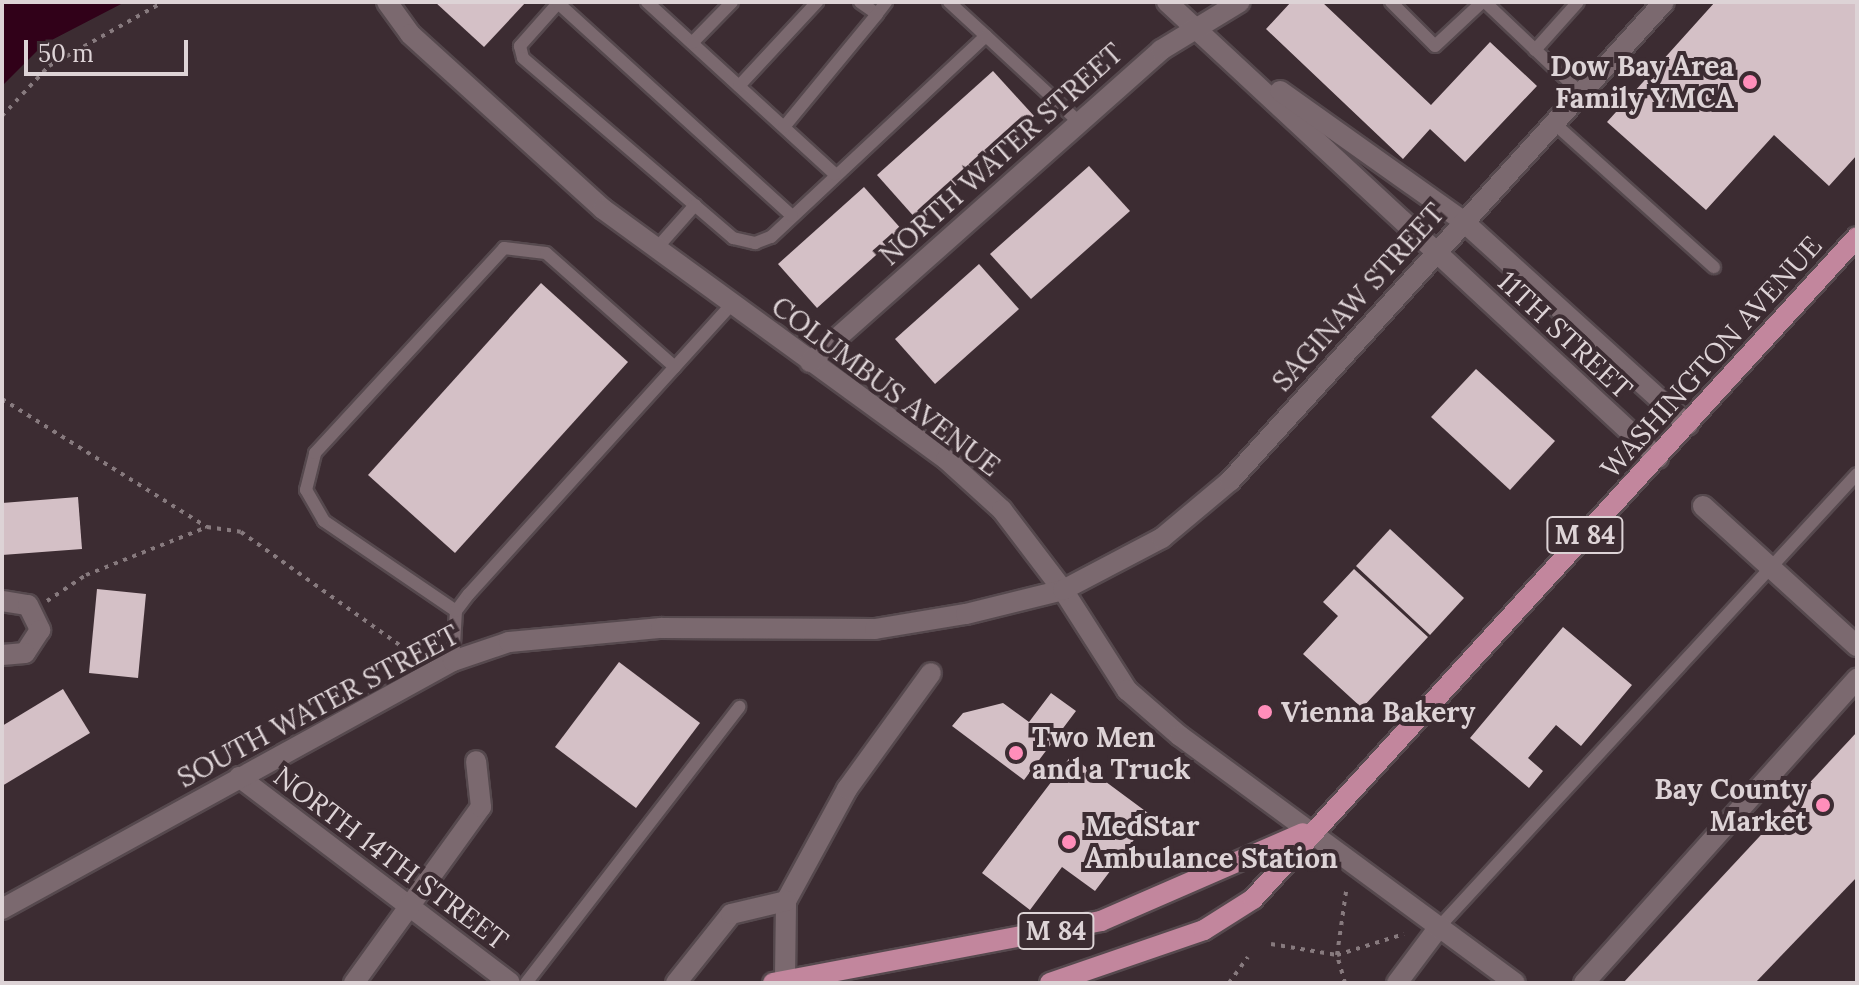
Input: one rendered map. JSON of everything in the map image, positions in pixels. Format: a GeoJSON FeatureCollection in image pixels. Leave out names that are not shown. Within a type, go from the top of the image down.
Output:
{"type":"FeatureCollection","features":[{"type":"Feature","properties":{"kind":"main road","name":"WASHINGTON AVENUE"},"geometry":{"type":"LineString","coordinates":[[1310,829],[1658,458],[1857,237]]}},
{"type":"Feature","properties":{"kind":"main road","name":"M 84"},"geometry":{"type":"LineString","coordinates":[[781,981],[1101,921],[1310,829]]}},
{"type":"Feature","properties":{"kind":"main road","name":"M 84"},"geometry":{"type":"LineString","coordinates":[[1050,983],[1226,919],[1253,899],[1310,829]]}},
{"type":"Feature","properties":{"kind":"street","name":"COLUMBUS AVENUE"},"geometry":{"type":"LineString","coordinates":[[387,2],[421,45],[656,249],[946,459],[1002,510],[1063,590],[1127,690],[1515,983]]}},
{"type":"Feature","properties":{"kind":"street"},"geometry":{"type":"LineString","coordinates":[[1167,2],[1220,51],[1464,222],[1688,425]]}},
{"type":"Feature","properties":{"kind":"street","name":"NORTH WATER STREET"},"geometry":{"type":"LineString","coordinates":[[810,362],[1161,50],[1240,2]]}},
{"type":"Feature","properties":{"kind":"street","name":"SAGINAW STREET"},"geometry":{"type":"LineString","coordinates":[[1063,590],[1162,538],[1230,481],[1664,2]]}},
{"type":"Feature","properties":{"kind":"street","name":"11TH STREET"},"geometry":{"type":"LineString","coordinates":[[1220,51],[1658,458]]}},
{"type":"Feature","properties":{"kind":"street"},"geometry":{"type":"LineString","coordinates":[[1703,506],[1857,646]]}},
{"type":"Feature","properties":{"kind":"street","name":"SOUTH WATER STREET"},"geometry":{"type":"LineString","coordinates":[[2,909],[453,661],[567,632],[875,629],[1063,590]]}},
{"type":"Feature","properties":{"kind":"street"},"geometry":{"type":"LineString","coordinates":[[2,601],[20,601],[35,612],[40,630],[32,647],[2,655]]}},
{"type":"Feature","properties":{"kind":"street"},"geometry":{"type":"LineString","coordinates":[[781,981],[786,901],[847,789],[931,673]]}},
{"type":"Feature","properties":{"kind":"street"},"geometry":{"type":"LineString","coordinates":[[1584,983],[1857,679]]}},
{"type":"Feature","properties":{"kind":"street"},"geometry":{"type":"LineString","coordinates":[[354,983],[481,807],[476,761]]}},
{"type":"Feature","properties":{"kind":"street","name":"NORTH 14TH STREET"},"geometry":{"type":"LineString","coordinates":[[239,777],[510,983]]}},
{"type":"Feature","properties":{"kind":"street"},"geometry":{"type":"LineString","coordinates":[[676,983],[731,914],[786,901]]}},
{"type":"Feature","properties":{"kind":"street"},"geometry":{"type":"LineString","coordinates":[[1397,983],[1439,927]]}},
{"type":"Feature","properties":{"kind":"lane"},"geometry":{"type":"LineString","coordinates":[[792,216],[559,2],[520,46],[523,58],[733,238],[755,243],[792,216],[986,36]]}},
{"type":"Feature","properties":{"kind":"lane"},"geometry":{"type":"LineString","coordinates":[[647,2],[835,174]]}},
{"type":"Feature","properties":{"kind":"lane"},"geometry":{"type":"LineString","coordinates":[[692,43],[732,2]]}},
{"type":"Feature","properties":{"kind":"lane"},"geometry":{"type":"LineString","coordinates":[[739,86],[817,2]]}},
{"type":"Feature","properties":{"kind":"lane"},"geometry":{"type":"LineString","coordinates":[[860,2],[877,14]]}},
{"type":"Feature","properties":{"kind":"lane"},"geometry":{"type":"LineString","coordinates":[[784,127],[886,2]]}},
{"type":"Feature","properties":{"kind":"lane"},"geometry":{"type":"LineString","coordinates":[[949,2],[1079,122]]}},
{"type":"Feature","properties":{"kind":"lane"},"geometry":{"type":"LineString","coordinates":[[1391,2],[1435,46],[1483,2],[1582,94]]}},
{"type":"Feature","properties":{"kind":"lane"},"geometry":{"type":"LineString","coordinates":[[1535,50],[1573,4]]}},
{"type":"Feature","properties":{"kind":"lane"},"geometry":{"type":"LineString","coordinates":[[1555,124],[1714,267]]}},
{"type":"Feature","properties":{"kind":"lane"},"geometry":{"type":"LineString","coordinates":[[656,249],[695,205]]}},
{"type":"Feature","properties":{"kind":"lane"},"geometry":{"type":"LineString","coordinates":[[456,611],[324,521],[306,490],[315,453],[504,248],[546,253],[675,367]]}},
{"type":"Feature","properties":{"kind":"lane"},"geometry":{"type":"LineString","coordinates":[[453,661],[456,611],[731,305]]}},
{"type":"Feature","properties":{"kind":"lane"},"geometry":{"type":"LineString","coordinates":[[1439,927],[1857,474]]}},
{"type":"Feature","properties":{"kind":"lane"},"geometry":{"type":"LineString","coordinates":[[526,983],[739,707]]}},
{"type":"Feature","properties":{"kind":"path"},"geometry":{"type":"LineString","coordinates":[[2,116],[49,66],[163,2]]}},
{"type":"Feature","properties":{"kind":"path"},"geometry":{"type":"LineString","coordinates":[[2,399],[207,527],[241,532],[412,654]]}},
{"type":"Feature","properties":{"kind":"path"},"geometry":{"type":"LineString","coordinates":[[35,612],[86,575],[207,527]]}},
{"type":"Feature","properties":{"kind":"path"},"geometry":{"type":"LineString","coordinates":[[1345,983],[1337,955],[1346,892]]}},
{"type":"Feature","properties":{"kind":"path"},"geometry":{"type":"LineString","coordinates":[[1271,944],[1337,955],[1404,934]]}},
{"type":"Feature","properties":{"kind":"path"},"geometry":{"type":"LineString","coordinates":[[1229,983],[1248,957]]}},
{"type":"Feature","properties":{"kind":"shaded area"},"geometry":{"type":"Polygon","coordinates":[[[2,2],[125,2],[44,44],[2,86],[2,2]]]}},
{"type":"Feature","properties":{"kind":"building"},"geometry":{"type":"Polygon","coordinates":[[[435,2],[526,2],[484,47],[435,2]]]}},
{"type":"Feature","properties":{"kind":"building"},"geometry":{"type":"Polygon","coordinates":[[[1291,2],[1322,2],[1431,105],[1490,42],[1537,86],[1465,162],[1430,129],[1403,159],[1266,29],[1291,2]]]}},
{"type":"Feature","properties":{"kind":"building","name":"Dow Bay Area Family YMCA"},"geometry":{"type":"Polygon","coordinates":[[[1715,2],[1857,2],[1857,155],[1829,186],[1774,135],[1706,210],[1607,122],[1715,2]]]}},
{"type":"Feature","properties":{"kind":"building"},"geometry":{"type":"Polygon","coordinates":[[[993,71],[1034,116],[917,220],[877,175],[993,71]]]}},
{"type":"Feature","properties":{"kind":"building"},"geometry":{"type":"Polygon","coordinates":[[[1089,166],[1130,211],[1031,299],[990,254],[1089,166]]]}},
{"type":"Feature","properties":{"kind":"building"},"geometry":{"type":"Polygon","coordinates":[[[864,187],[903,231],[817,308],[778,264],[864,187]]]}},
{"type":"Feature","properties":{"kind":"building"},"geometry":{"type":"Polygon","coordinates":[[[979,264],[1019,309],[935,384],[895,339],[979,264]]]}},
{"type":"Feature","properties":{"kind":"building"},"geometry":{"type":"Polygon","coordinates":[[[541,283],[628,362],[455,553],[368,475],[541,283]]]}},
{"type":"Feature","properties":{"kind":"building"},"geometry":{"type":"Polygon","coordinates":[[[1476,369],[1555,441],[1510,490],[1431,417],[1476,369]]]}},
{"type":"Feature","properties":{"kind":"building"},"geometry":{"type":"Polygon","coordinates":[[[78,497],[82,549],[2,555],[2,503],[78,497]]]}},
{"type":"Feature","properties":{"kind":"building"},"geometry":{"type":"Polygon","coordinates":[[[1390,529],[1464,598],[1430,635],[1356,566],[1390,529]]]}},
{"type":"Feature","properties":{"kind":"building"},"geometry":{"type":"Polygon","coordinates":[[[1354,569],[1428,637],[1362,708],[1303,654],[1338,616],[1323,602],[1354,569]]]}},
{"type":"Feature","properties":{"kind":"building"},"geometry":{"type":"Polygon","coordinates":[[[97,589],[146,594],[138,678],[89,673],[97,589]]]}},
{"type":"Feature","properties":{"kind":"building"},"geometry":{"type":"Polygon","coordinates":[[[1563,627],[1632,685],[1581,746],[1556,725],[1528,758],[1543,771],[1529,788],[1470,738],[1563,627]]]}},
{"type":"Feature","properties":{"kind":"building"},"geometry":{"type":"Polygon","coordinates":[[[619,662],[700,723],[636,808],[555,747],[619,662]]]}},
{"type":"Feature","properties":{"kind":"building"},"geometry":{"type":"Polygon","coordinates":[[[63,689],[90,733],[2,786],[2,726],[63,689]]]}},
{"type":"Feature","properties":{"kind":"building","name":"Two Men and a Truck"},"geometry":{"type":"Polygon","coordinates":[[[1051,693],[1076,711],[1024,780],[952,726],[963,713],[1003,703],[1029,722],[1051,693]]]}},
{"type":"Feature","properties":{"kind":"building","name":"Bay County Market"},"geometry":{"type":"Polygon","coordinates":[[[1857,732],[1857,877],[1755,983],[1623,983],[1857,732]]]}},
{"type":"Feature","properties":{"kind":"building","name":"MedStar Ambulance Station"},"geometry":{"type":"Polygon","coordinates":[[[1071,756],[1152,816],[1095,891],[1062,867],[1030,910],[982,873],[1071,756]]]}},
{"type":"Feature","properties":{"kind":"place","name":"Dow Bay Area Family YMCA"},"geometry":{"type":"Point","coordinates":[1750,82]}},
{"type":"Feature","properties":{"kind":"place","name":"Vienna Bakery"},"geometry":{"type":"Point","coordinates":[1265,712]}},
{"type":"Feature","properties":{"kind":"place","name":"Two Men and a Truck"},"geometry":{"type":"Point","coordinates":[1016,753]}},
{"type":"Feature","properties":{"kind":"place","name":"Bay County Market"},"geometry":{"type":"Point","coordinates":[1823,805]}},
{"type":"Feature","properties":{"kind":"place","name":"MedStar Ambulance Station"},"geometry":{"type":"Point","coordinates":[1069,842]}}]}
